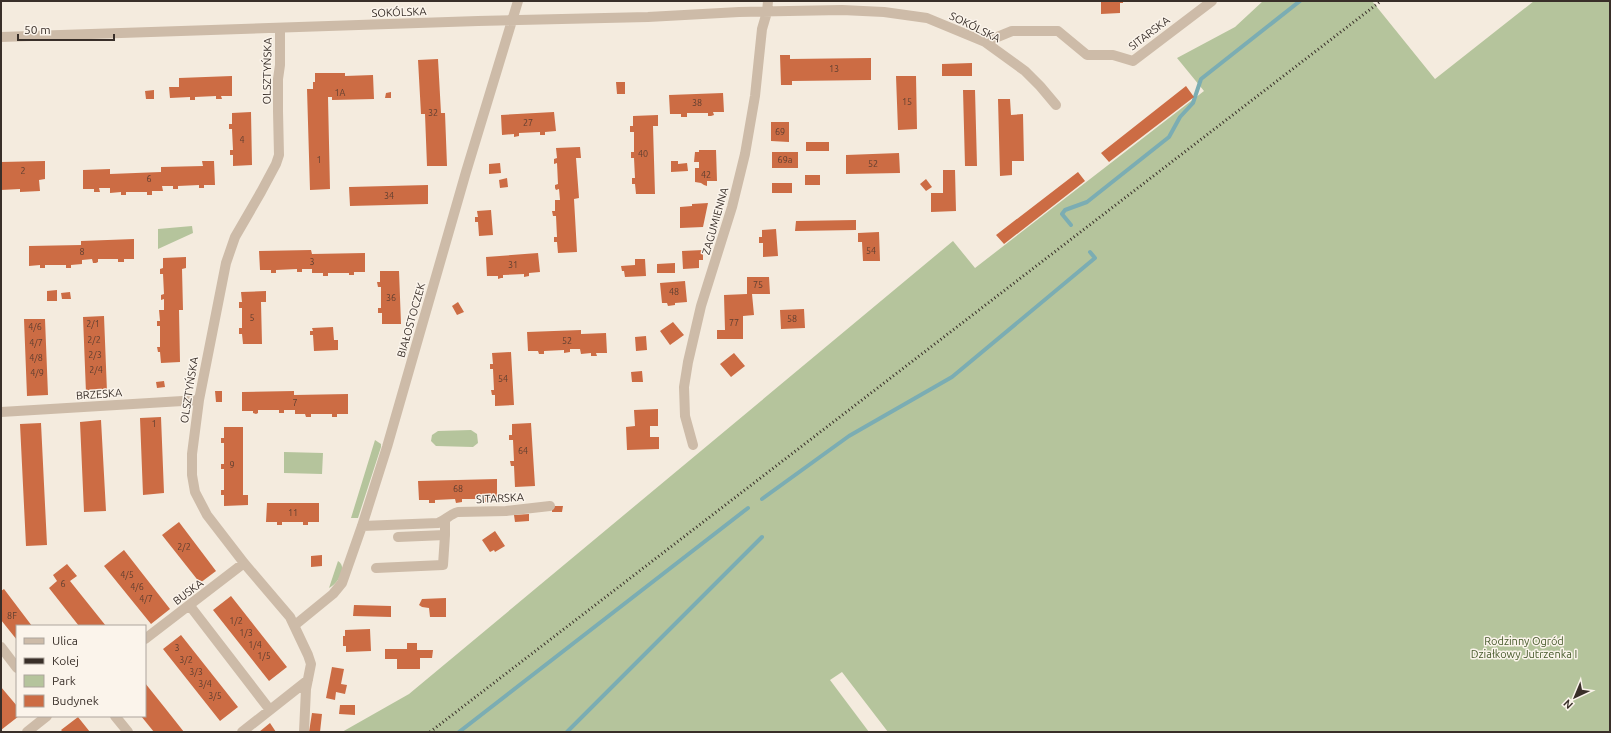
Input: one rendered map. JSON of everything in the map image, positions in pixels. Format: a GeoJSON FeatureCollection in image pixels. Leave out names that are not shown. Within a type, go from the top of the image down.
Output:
{"type":"FeatureCollection","features":[{"type":"Feature","properties":{"kind":"street","name":"BIAŁOSTOCZEK"},"geometry":{"type":"LineString","coordinates":[[295,625],[340,587],[362,526],[392,430],[468,166],[518,1]]}},
{"type":"Feature","properties":{"kind":"street","name":"ZAGUMIENNA"},"geometry":{"type":"LineString","coordinates":[[693,445],[685,416],[684,387],[687,369],[701,306],[732,207],[745,154],[756,96],[762,29],[767,12],[768,1]]}},
{"type":"Feature","properties":{"kind":"street","name":"SITARSKA"},"geometry":{"type":"LineString","coordinates":[[985,42],[1012,31],[1058,31],[1087,55],[1113,56],[1133,61],[1212,1]]}},
{"type":"Feature","properties":{"kind":"street","name":"SOKÓLSKA"},"geometry":{"type":"LineString","coordinates":[[1,38],[767,12],[842,10],[884,12],[927,18],[985,42],[1025,71],[1056,105]]}},
{"type":"Feature","properties":{"kind":"street","name":"OLSZTYŃSKA"},"geometry":{"type":"LineString","coordinates":[[280,28],[280,65],[278,79],[279,155],[273,170],[236,237],[228,258],[199,400],[192,460],[192,475],[195,492],[211,521],[295,625],[310,660],[310,674],[304,710],[304,732]]}},
{"type":"Feature","properties":{"kind":"street","name":"BRZESKA"},"geometry":{"type":"LineString","coordinates":[[1,412],[199,400]]}},
{"type":"Feature","properties":{"kind":"street","name":"SITARSKA"},"geometry":{"type":"LineString","coordinates":[[362,526],[438,523],[458,512],[506,511],[550,506]]}},
{"type":"Feature","properties":{"kind":"street"},"geometry":{"type":"LineString","coordinates":[[376,568],[443,565],[448,517]]}},
{"type":"Feature","properties":{"kind":"street"},"geometry":{"type":"LineString","coordinates":[[398,538],[445,535]]}},
{"type":"Feature","properties":{"kind":"street","name":"BUSKA"},"geometry":{"type":"LineString","coordinates":[[146,638],[190,606],[244,563]]}},
{"type":"Feature","properties":{"kind":"street"},"geometry":{"type":"LineString","coordinates":[[190,606],[270,710]]}},
{"type":"Feature","properties":{"kind":"street"},"geometry":{"type":"LineString","coordinates":[[1,648],[16,667]]}},
{"type":"Feature","properties":{"kind":"street"},"geometry":{"type":"LineString","coordinates":[[242,732],[308,680]]}},
{"type":"Feature","properties":{"kind":"street"},"geometry":{"type":"LineString","coordinates":[[27,732],[46,717]]}},
{"type":"Feature","properties":{"kind":"street"},"geometry":{"type":"LineString","coordinates":[[116,717],[128,732]]}},
{"type":"Feature","properties":{"kind":"green space","name":"Rodzinny Ogród Działkowy Jutrzenka I"},"geometry":{"type":"Polygon","coordinates":[[[1263,1],[1372,1],[1435,79],[1534,1],[1610,1],[1610,732],[888,732],[842,672],[830,680],[869,732],[342,732],[409,694],[953,241],[975,268],[1204,91],[1177,58],[1235,27],[1263,1]]]}},
{"type":"Feature","properties":{"kind":"green space"},"geometry":{"type":"Polygon","coordinates":[[[192,226],[193,233],[158,249],[158,229],[192,226]]]}},
{"type":"Feature","properties":{"kind":"green space"},"geometry":{"type":"Polygon","coordinates":[[[471,430],[477,434],[478,443],[473,447],[436,446],[431,441],[432,435],[438,431],[471,430]]]}},
{"type":"Feature","properties":{"kind":"green space"},"geometry":{"type":"Polygon","coordinates":[[[375,440],[381,444],[381,447],[358,518],[351,518],[375,440]]]}},
{"type":"Feature","properties":{"kind":"green space"},"geometry":{"type":"Polygon","coordinates":[[[284,452],[323,453],[322,474],[284,473],[284,452]]]}},
{"type":"Feature","properties":{"kind":"green space"},"geometry":{"type":"Polygon","coordinates":[[[338,561],[342,567],[341,575],[336,583],[329,588],[338,561]]]}},
{"type":"Feature","properties":{"kind":"building"},"geometry":{"type":"Polygon","coordinates":[[[1101,1],[1123,1],[1123,3],[1120,3],[1120,13],[1101,14],[1101,1]]]}},
{"type":"Feature","properties":{"kind":"building"},"geometry":{"type":"Polygon","coordinates":[[[780,55],[790,55],[790,59],[871,58],[871,80],[792,81],[792,85],[781,85],[780,55]]]}},
{"type":"Feature","properties":{"kind":"building"},"geometry":{"type":"Polygon","coordinates":[[[438,59],[441,113],[445,113],[447,166],[427,166],[425,114],[421,114],[418,60],[438,59]]]}},
{"type":"Feature","properties":{"kind":"building"},"geometry":{"type":"Polygon","coordinates":[[[972,63],[972,76],[942,76],[942,64],[972,63]]]}},
{"type":"Feature","properties":{"kind":"building"},"geometry":{"type":"Polygon","coordinates":[[[315,73],[345,73],[345,76],[373,75],[374,99],[332,100],[332,97],[328,97],[330,189],[310,190],[307,89],[313,89],[315,73]]]}},
{"type":"Feature","properties":{"kind":"building"},"geometry":{"type":"Polygon","coordinates":[[[232,76],[232,96],[221,96],[222,99],[216,99],[216,96],[195,97],[195,100],[190,100],[190,97],[170,98],[169,87],[179,87],[179,78],[232,76]]]}},
{"type":"Feature","properties":{"kind":"building"},"geometry":{"type":"Polygon","coordinates":[[[896,76],[916,76],[917,129],[898,130],[896,76]]]}},
{"type":"Feature","properties":{"kind":"building"},"geometry":{"type":"Polygon","coordinates":[[[616,82],[625,82],[625,94],[617,94],[616,82]]]}},
{"type":"Feature","properties":{"kind":"building"},"geometry":{"type":"Polygon","coordinates":[[[1186,86],[1194,97],[1109,162],[1101,153],[1186,86]]]}},
{"type":"Feature","properties":{"kind":"building"},"geometry":{"type":"Polygon","coordinates":[[[154,90],[154,99],[146,99],[145,91],[154,90]]]}},
{"type":"Feature","properties":{"kind":"building"},"geometry":{"type":"Polygon","coordinates":[[[963,90],[975,90],[977,166],[965,166],[963,90]]]}},
{"type":"Feature","properties":{"kind":"building"},"geometry":{"type":"Polygon","coordinates":[[[391,92],[391,98],[385,98],[386,93],[391,92]]]}},
{"type":"Feature","properties":{"kind":"building"},"geometry":{"type":"Polygon","coordinates":[[[723,93],[724,112],[713,112],[714,115],[711,116],[708,116],[708,113],[687,113],[687,117],[681,117],[681,114],[670,114],[669,95],[723,93]]]}},
{"type":"Feature","properties":{"kind":"building"},"geometry":{"type":"Polygon","coordinates":[[[998,99],[1010,99],[1011,115],[1023,114],[1024,161],[1012,161],[1012,175],[1000,176],[998,99]]]}},
{"type":"Feature","properties":{"kind":"building"},"geometry":{"type":"Polygon","coordinates":[[[251,112],[252,165],[233,166],[233,155],[230,155],[230,150],[233,150],[232,129],[229,129],[229,124],[232,124],[232,113],[251,112]]]}},
{"type":"Feature","properties":{"kind":"building"},"geometry":{"type":"Polygon","coordinates":[[[554,112],[556,131],[545,132],[545,135],[540,135],[540,132],[519,133],[519,136],[514,137],[514,134],[502,135],[501,115],[554,112]]]}},
{"type":"Feature","properties":{"kind":"building"},"geometry":{"type":"Polygon","coordinates":[[[658,115],[658,126],[653,126],[655,194],[636,194],[635,184],[632,184],[632,178],[635,178],[634,158],[631,158],[631,152],[634,152],[634,132],[630,132],[630,126],[633,126],[633,116],[658,115]]]}},
{"type":"Feature","properties":{"kind":"building"},"geometry":{"type":"Polygon","coordinates":[[[771,122],[789,122],[789,142],[771,141],[771,122]]]}},
{"type":"Feature","properties":{"kind":"building"},"geometry":{"type":"Polygon","coordinates":[[[806,142],[829,142],[829,151],[806,151],[806,142]]]}},
{"type":"Feature","properties":{"kind":"building"},"geometry":{"type":"Polygon","coordinates":[[[580,147],[581,158],[576,158],[579,198],[574,199],[577,252],[558,253],[557,242],[554,242],[554,237],[557,237],[556,216],[553,216],[552,211],[555,211],[555,200],[560,200],[559,189],[556,190],[555,188],[555,185],[558,184],[557,163],[554,164],[554,159],[557,158],[556,148],[580,147]]]}},
{"type":"Feature","properties":{"kind":"building"},"geometry":{"type":"Polygon","coordinates":[[[699,150],[716,150],[717,181],[707,181],[707,186],[695,182],[695,168],[699,168],[699,162],[694,162],[695,152],[699,152],[699,150]]]}},
{"type":"Feature","properties":{"kind":"building"},"geometry":{"type":"Polygon","coordinates":[[[772,152],[798,152],[798,168],[772,168],[772,152]]]}},
{"type":"Feature","properties":{"kind":"building"},"geometry":{"type":"Polygon","coordinates":[[[899,153],[900,173],[846,174],[846,155],[899,153]]]}},
{"type":"Feature","properties":{"kind":"building"},"geometry":{"type":"Polygon","coordinates":[[[45,161],[45,179],[39,180],[40,191],[20,192],[20,189],[1,190],[1,162],[45,161]]]}},
{"type":"Feature","properties":{"kind":"building"},"geometry":{"type":"Polygon","coordinates":[[[202,161],[214,161],[215,185],[204,185],[204,188],[199,188],[199,185],[178,186],[178,189],[173,189],[173,186],[162,186],[163,191],[152,191],[152,195],[147,195],[147,192],[126,192],[126,195],[121,195],[121,192],[110,193],[110,188],[99,188],[100,192],[94,192],[94,189],[83,189],[83,170],[110,169],[110,174],[161,172],[161,167],[203,166],[202,161]]]}},
{"type":"Feature","properties":{"kind":"building"},"geometry":{"type":"Polygon","coordinates":[[[671,161],[678,161],[678,164],[687,163],[688,171],[671,172],[671,161]]]}},
{"type":"Feature","properties":{"kind":"building"},"geometry":{"type":"Polygon","coordinates":[[[500,163],[501,173],[489,174],[489,164],[500,163]]]}},
{"type":"Feature","properties":{"kind":"building"},"geometry":{"type":"Polygon","coordinates":[[[943,170],[955,170],[956,211],[931,212],[931,193],[943,193],[943,170]]]}},
{"type":"Feature","properties":{"kind":"building"},"geometry":{"type":"Polygon","coordinates":[[[1078,172],[1085,181],[1004,244],[996,235],[1078,172]]]}},
{"type":"Feature","properties":{"kind":"building"},"geometry":{"type":"Polygon","coordinates":[[[805,175],[820,175],[820,185],[805,185],[805,175]]]}},
{"type":"Feature","properties":{"kind":"building"},"geometry":{"type":"Polygon","coordinates":[[[507,178],[508,187],[500,188],[499,180],[507,178]]]}},
{"type":"Feature","properties":{"kind":"building"},"geometry":{"type":"Polygon","coordinates":[[[926,179],[932,187],[926,191],[920,184],[926,179]]]}},
{"type":"Feature","properties":{"kind":"building"},"geometry":{"type":"Polygon","coordinates":[[[772,183],[792,183],[792,193],[772,193],[772,183]]]}},
{"type":"Feature","properties":{"kind":"building"},"geometry":{"type":"Polygon","coordinates":[[[428,185],[428,204],[350,206],[349,187],[428,185]]]}},
{"type":"Feature","properties":{"kind":"building"},"geometry":{"type":"Polygon","coordinates":[[[708,203],[703,227],[680,228],[680,207],[692,206],[692,204],[708,203]]]}},
{"type":"Feature","properties":{"kind":"building"},"geometry":{"type":"Polygon","coordinates":[[[491,210],[493,235],[479,236],[478,222],[475,222],[475,217],[478,217],[477,211],[491,210]]]}},
{"type":"Feature","properties":{"kind":"building"},"geometry":{"type":"Polygon","coordinates":[[[856,220],[856,230],[795,231],[796,221],[856,220]]]}},
{"type":"Feature","properties":{"kind":"building"},"geometry":{"type":"Polygon","coordinates":[[[776,229],[778,256],[763,257],[763,243],[759,243],[759,237],[762,237],[762,230],[776,229]]]}},
{"type":"Feature","properties":{"kind":"building"},"geometry":{"type":"Polygon","coordinates":[[[879,232],[880,261],[863,261],[862,242],[858,242],[858,233],[879,232]]]}},
{"type":"Feature","properties":{"kind":"building"},"geometry":{"type":"Polygon","coordinates":[[[134,239],[134,259],[124,259],[124,262],[118,262],[118,259],[98,259],[98,262],[93,263],[92,259],[82,260],[82,264],[71,265],[71,268],[66,268],[66,265],[45,265],[45,268],[40,268],[40,265],[29,266],[29,246],[81,245],[81,241],[134,239]]]}},
{"type":"Feature","properties":{"kind":"building"},"geometry":{"type":"Polygon","coordinates":[[[311,250],[312,254],[365,253],[365,272],[354,272],[354,275],[349,275],[349,273],[328,273],[328,276],[323,276],[323,273],[312,273],[312,269],[302,269],[302,272],[297,272],[297,269],[276,270],[276,273],[271,273],[271,270],[260,270],[259,251],[311,250]]]}},
{"type":"Feature","properties":{"kind":"building"},"geometry":{"type":"Polygon","coordinates":[[[703,250],[703,260],[699,260],[699,268],[683,269],[682,251],[703,250]]]}},
{"type":"Feature","properties":{"kind":"building"},"geometry":{"type":"Polygon","coordinates":[[[538,253],[540,272],[529,273],[529,276],[524,277],[524,274],[503,275],[503,278],[498,279],[498,276],[487,276],[486,257],[538,253]]]}},
{"type":"Feature","properties":{"kind":"building"},"geometry":{"type":"Polygon","coordinates":[[[186,257],[186,268],[182,269],[183,310],[179,310],[180,362],[161,363],[160,352],[158,352],[157,347],[160,347],[160,326],[157,326],[157,321],[160,321],[159,310],[164,310],[164,299],[161,300],[161,295],[164,294],[163,274],[160,274],[160,269],[163,268],[163,258],[186,257]]]}},
{"type":"Feature","properties":{"kind":"building"},"geometry":{"type":"Polygon","coordinates":[[[635,259],[645,259],[646,276],[625,277],[621,266],[635,265],[635,259]]]}},
{"type":"Feature","properties":{"kind":"building"},"geometry":{"type":"Polygon","coordinates":[[[675,263],[675,273],[657,273],[657,264],[675,263]]]}},
{"type":"Feature","properties":{"kind":"building"},"geometry":{"type":"Polygon","coordinates":[[[380,271],[399,271],[401,324],[382,324],[382,313],[378,313],[378,308],[381,308],[381,287],[378,287],[377,282],[380,282],[380,271]]]}},
{"type":"Feature","properties":{"kind":"building"},"geometry":{"type":"Polygon","coordinates":[[[747,277],[769,277],[770,294],[752,294],[754,315],[743,316],[743,339],[717,339],[717,330],[725,330],[724,295],[747,294],[747,277]]]}},
{"type":"Feature","properties":{"kind":"building"},"geometry":{"type":"Polygon","coordinates":[[[685,281],[687,302],[675,303],[675,305],[668,306],[667,303],[662,303],[660,283],[685,281]]]}},
{"type":"Feature","properties":{"kind":"building"},"geometry":{"type":"Polygon","coordinates":[[[57,290],[57,301],[47,301],[47,291],[57,290]]]}},
{"type":"Feature","properties":{"kind":"building"},"geometry":{"type":"Polygon","coordinates":[[[266,291],[266,302],[261,302],[262,344],[243,344],[242,334],[239,334],[239,328],[242,328],[242,308],[239,308],[239,302],[242,302],[241,292],[266,291]]]}},
{"type":"Feature","properties":{"kind":"building"},"geometry":{"type":"Polygon","coordinates":[[[70,292],[71,299],[62,299],[61,293],[70,292]]]}},
{"type":"Feature","properties":{"kind":"building"},"geometry":{"type":"Polygon","coordinates":[[[458,302],[464,312],[457,315],[452,306],[458,302]]]}},
{"type":"Feature","properties":{"kind":"building"},"geometry":{"type":"Polygon","coordinates":[[[804,309],[805,328],[781,329],[780,310],[804,309]]]}},
{"type":"Feature","properties":{"kind":"building"},"geometry":{"type":"Polygon","coordinates":[[[104,316],[107,392],[86,393],[83,317],[104,316]]]}},
{"type":"Feature","properties":{"kind":"building"},"geometry":{"type":"Polygon","coordinates":[[[24,319],[45,319],[48,395],[27,396],[24,319]]]}},
{"type":"Feature","properties":{"kind":"building"},"geometry":{"type":"Polygon","coordinates":[[[673,322],[684,335],[670,345],[660,331],[673,322]]]}},
{"type":"Feature","properties":{"kind":"building"},"geometry":{"type":"Polygon","coordinates":[[[333,327],[334,340],[338,340],[338,350],[314,351],[313,335],[310,335],[310,331],[313,331],[312,328],[333,327]]]}},
{"type":"Feature","properties":{"kind":"building"},"geometry":{"type":"Polygon","coordinates":[[[581,330],[581,334],[606,333],[607,353],[596,353],[597,356],[591,356],[591,353],[581,354],[580,349],[570,349],[570,352],[564,353],[564,350],[544,351],[544,354],[539,354],[538,351],[528,351],[527,332],[581,330]]]}},
{"type":"Feature","properties":{"kind":"building"},"geometry":{"type":"Polygon","coordinates":[[[646,336],[647,350],[636,351],[635,337],[646,336]]]}},
{"type":"Feature","properties":{"kind":"building"},"geometry":{"type":"Polygon","coordinates":[[[511,352],[514,405],[495,406],[495,395],[492,395],[491,390],[494,390],[493,369],[490,369],[490,364],[493,364],[492,353],[511,352]]]}},
{"type":"Feature","properties":{"kind":"building"},"geometry":{"type":"Polygon","coordinates":[[[734,353],[745,366],[731,377],[720,364],[734,353]]]}},
{"type":"Feature","properties":{"kind":"building"},"geometry":{"type":"Polygon","coordinates":[[[642,371],[643,382],[632,382],[631,372],[642,371]]]}},
{"type":"Feature","properties":{"kind":"building"},"geometry":{"type":"Polygon","coordinates":[[[164,381],[165,387],[157,388],[156,382],[164,381]]]}},
{"type":"Feature","properties":{"kind":"building"},"geometry":{"type":"Polygon","coordinates":[[[215,391],[222,391],[222,402],[216,402],[215,391]]]}},
{"type":"Feature","properties":{"kind":"building"},"geometry":{"type":"Polygon","coordinates":[[[294,391],[294,395],[348,394],[348,414],[337,414],[337,417],[332,417],[332,414],[311,414],[311,417],[306,417],[305,414],[295,414],[295,410],[284,410],[284,413],[279,413],[279,410],[258,410],[258,413],[256,414],[253,413],[253,411],[242,411],[242,392],[294,391]]]}},
{"type":"Feature","properties":{"kind":"building"},"geometry":{"type":"Polygon","coordinates":[[[658,409],[658,426],[650,426],[650,437],[659,437],[659,449],[627,450],[626,427],[635,426],[634,410],[658,409]]]}},
{"type":"Feature","properties":{"kind":"building"},"geometry":{"type":"Polygon","coordinates":[[[161,417],[164,493],[143,495],[140,418],[161,417]]]}},
{"type":"Feature","properties":{"kind":"building"},"geometry":{"type":"Polygon","coordinates":[[[101,420],[106,511],[84,512],[80,422],[101,420]]]}},
{"type":"Feature","properties":{"kind":"building"},"geometry":{"type":"Polygon","coordinates":[[[41,423],[47,545],[26,546],[20,424],[41,423]]]}},
{"type":"Feature","properties":{"kind":"building"},"geometry":{"type":"Polygon","coordinates":[[[531,423],[535,486],[515,487],[514,466],[511,466],[510,461],[514,461],[513,440],[509,440],[509,435],[512,435],[512,424],[531,423]]]}},
{"type":"Feature","properties":{"kind":"building"},"geometry":{"type":"Polygon","coordinates":[[[224,427],[243,427],[243,495],[248,495],[248,505],[224,506],[224,495],[221,495],[221,490],[224,490],[224,469],[221,469],[221,464],[224,464],[224,443],[221,443],[221,438],[224,438],[224,427]]]}},
{"type":"Feature","properties":{"kind":"building"},"geometry":{"type":"Polygon","coordinates":[[[497,479],[497,498],[488,498],[488,502],[482,502],[482,499],[462,499],[462,502],[456,503],[455,499],[435,500],[435,503],[429,503],[429,500],[419,500],[418,481],[497,479]]]}},
{"type":"Feature","properties":{"kind":"building"},"geometry":{"type":"Polygon","coordinates":[[[267,503],[319,503],[319,522],[308,522],[308,525],[303,525],[303,522],[282,522],[282,525],[277,525],[277,522],[266,522],[267,503]]]}},
{"type":"Feature","properties":{"kind":"building"},"geometry":{"type":"Polygon","coordinates":[[[552,506],[563,506],[562,512],[552,512],[552,506]]]}},
{"type":"Feature","properties":{"kind":"building"},"geometry":{"type":"Polygon","coordinates":[[[529,514],[529,521],[515,522],[514,515],[529,514]]]}},
{"type":"Feature","properties":{"kind":"building"},"geometry":{"type":"Polygon","coordinates":[[[179,522],[216,571],[200,583],[162,535],[179,522]]]}},
{"type":"Feature","properties":{"kind":"building"},"geometry":{"type":"Polygon","coordinates":[[[495,531],[505,546],[495,552],[494,550],[490,552],[482,540],[495,531]]]}},
{"type":"Feature","properties":{"kind":"building"},"geometry":{"type":"Polygon","coordinates":[[[124,550],[170,609],[151,624],[104,566],[124,550]]]}},
{"type":"Feature","properties":{"kind":"building"},"geometry":{"type":"Polygon","coordinates":[[[322,555],[322,566],[311,567],[311,556],[322,555]]]}},
{"type":"Feature","properties":{"kind":"building"},"geometry":{"type":"Polygon","coordinates":[[[67,564],[77,576],[70,581],[105,625],[78,625],[49,588],[57,581],[53,575],[67,564]]]}},
{"type":"Feature","properties":{"kind":"building"},"geometry":{"type":"Polygon","coordinates":[[[4,589],[31,625],[16,625],[16,639],[1,620],[1,591],[4,589]]]}},
{"type":"Feature","properties":{"kind":"building"},"geometry":{"type":"Polygon","coordinates":[[[231,596],[287,667],[269,681],[213,610],[231,596]]]}},
{"type":"Feature","properties":{"kind":"building"},"geometry":{"type":"Polygon","coordinates":[[[446,598],[446,617],[430,617],[429,608],[419,605],[422,599],[446,598]]]}},
{"type":"Feature","properties":{"kind":"building"},"geometry":{"type":"Polygon","coordinates":[[[354,605],[391,606],[391,617],[353,616],[354,605]]]}},
{"type":"Feature","properties":{"kind":"building"},"geometry":{"type":"Polygon","coordinates":[[[370,629],[371,651],[346,652],[346,646],[343,646],[343,636],[345,636],[345,630],[370,629]]]}},
{"type":"Feature","properties":{"kind":"building"},"geometry":{"type":"Polygon","coordinates":[[[181,635],[238,707],[220,721],[163,649],[181,635]]]}},
{"type":"Feature","properties":{"kind":"building"},"geometry":{"type":"Polygon","coordinates":[[[407,643],[417,643],[417,650],[433,650],[432,658],[420,658],[420,669],[397,669],[397,659],[385,659],[385,649],[407,649],[407,643]]]}},
{"type":"Feature","properties":{"kind":"building"},"geometry":{"type":"Polygon","coordinates":[[[332,667],[344,669],[341,684],[347,685],[345,694],[336,692],[335,700],[326,698],[332,667]]]}},
{"type":"Feature","properties":{"kind":"building"},"geometry":{"type":"Polygon","coordinates":[[[146,684],[184,732],[154,732],[142,717],[146,717],[146,684]]]}},
{"type":"Feature","properties":{"kind":"building"},"geometry":{"type":"Polygon","coordinates":[[[1,687],[16,705],[16,717],[18,717],[1,730],[1,687]]]}},
{"type":"Feature","properties":{"kind":"building"},"geometry":{"type":"Polygon","coordinates":[[[340,705],[355,705],[355,715],[339,714],[340,705]]]}},
{"type":"Feature","properties":{"kind":"building"},"geometry":{"type":"Polygon","coordinates":[[[312,713],[322,714],[320,732],[309,732],[312,713]]]}},
{"type":"Feature","properties":{"kind":"building"},"geometry":{"type":"Polygon","coordinates":[[[78,717],[90,732],[63,732],[61,730],[78,717]]]}},
{"type":"Feature","properties":{"kind":"building"},"geometry":{"type":"Polygon","coordinates":[[[270,723],[276,732],[259,732],[270,723]]]}},
{"type":"Feature","properties":{"kind":"waterway"},"geometry":{"type":"LineString","coordinates":[[1071,225],[1062,214],[1065,210],[1087,202],[1169,137],[1180,117],[1193,103],[1201,79],[1300,1]]}},
{"type":"Feature","properties":{"kind":"waterway"},"geometry":{"type":"LineString","coordinates":[[762,499],[849,436],[952,377],[1095,258],[1090,252]]}},
{"type":"Feature","properties":{"kind":"waterway"},"geometry":{"type":"LineString","coordinates":[[459,732],[748,508]]}},
{"type":"Feature","properties":{"kind":"waterway"},"geometry":{"type":"LineString","coordinates":[[567,732],[762,537]]}},
{"type":"Feature","properties":{"kind":"railway"},"geometry":{"type":"LineString","coordinates":[[430,732],[1381,1]]}}]}
